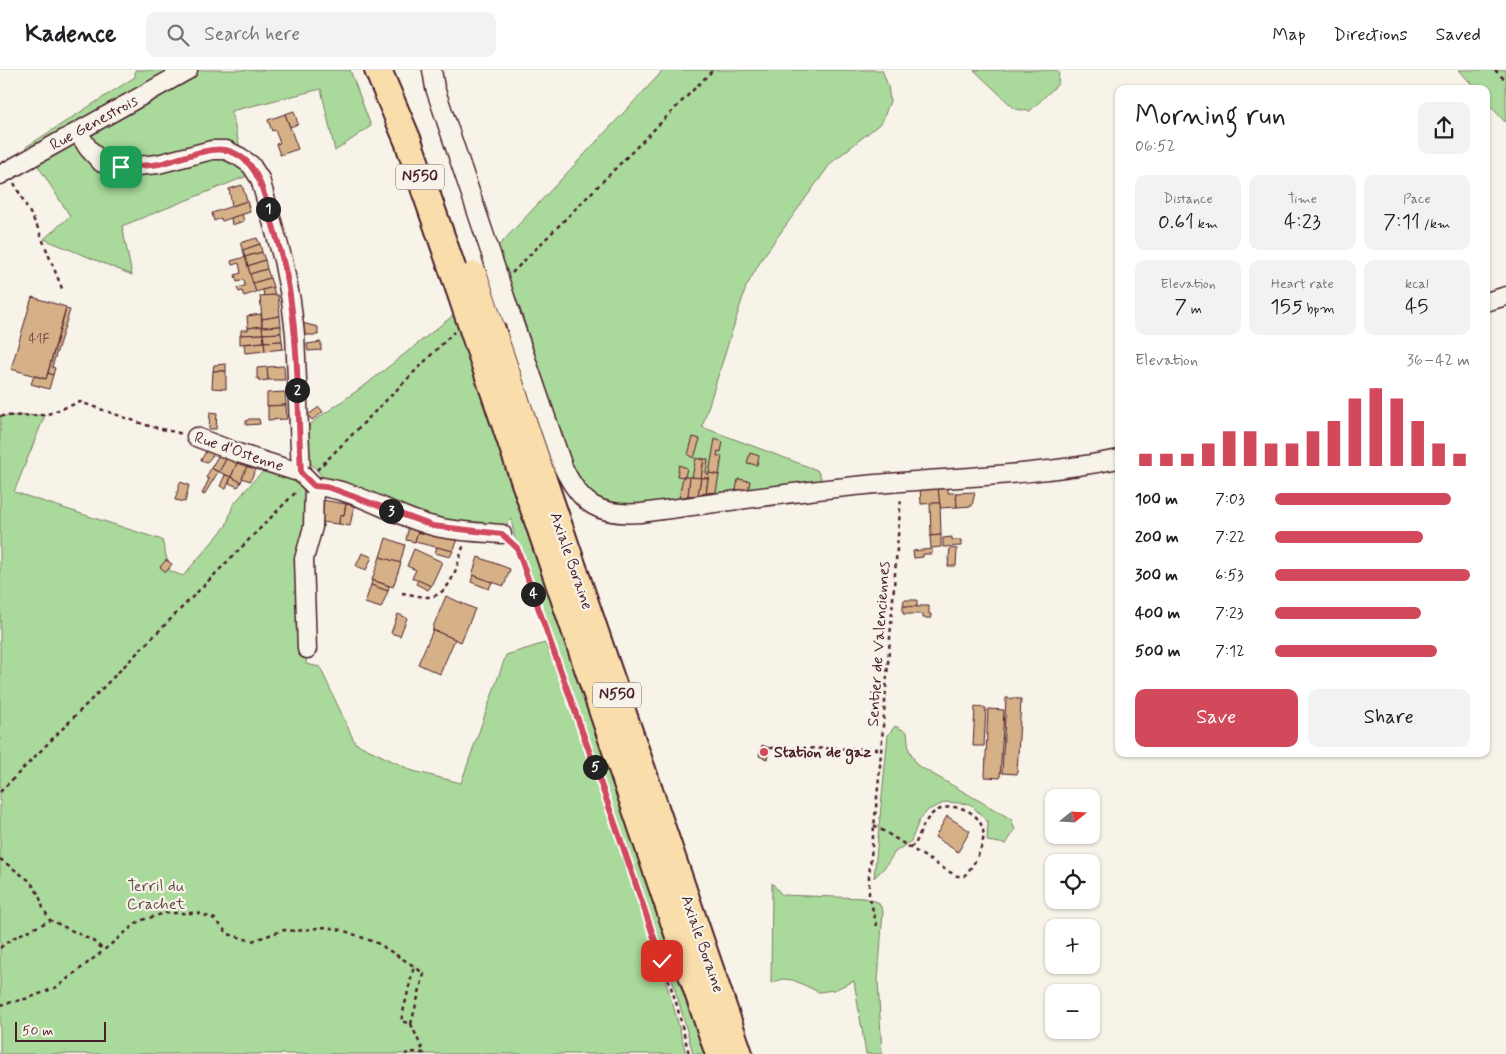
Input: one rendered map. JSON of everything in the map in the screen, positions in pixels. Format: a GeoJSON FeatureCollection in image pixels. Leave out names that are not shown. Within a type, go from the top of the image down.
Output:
{"type":"FeatureCollection","features":[{"type":"Feature","properties":{"kind":"highway","name":"Axiale Boraine"},"geometry":{"type":"LineString","coordinates":[[378,70],[466,280],[495,333],[739,1054]]}},
{"type":"Feature","properties":{"kind":"highway","name":"Axiale Boraine"},"geometry":{"type":"LineString","coordinates":[[397,70],[440,178],[466,280]]}},
{"type":"Feature","properties":{"kind":"highway","name":"Axiale Boraine"},"geometry":{"type":"LineString","coordinates":[[495,333],[719,1054]]}},
{"type":"Feature","properties":{"kind":"street","name":"Rue Genestrois"},"geometry":{"type":"LineString","coordinates":[[4,173],[188,70]]}},
{"type":"Feature","properties":{"kind":"street"},"geometry":{"type":"LineString","coordinates":[[432,70],[435,88],[491,254],[495,333],[578,494],[591,504],[607,511],[622,514],[641,513],[866,485],[988,477],[1097,464],[1115,460]]}},
{"type":"Feature","properties":{"kind":"street"},"geometry":{"type":"LineString","coordinates":[[78,132],[88,148],[102,162],[112,166],[129,167],[158,164],[212,150],[226,150],[251,165],[260,179],[283,260],[295,334],[306,481],[313,527],[304,559],[307,649]]}},
{"type":"Feature","properties":{"kind":"street"},"geometry":{"type":"LineString","coordinates":[[1490,301],[1506,296]]}},
{"type":"Feature","properties":{"kind":"street","name":"Rue d'Ostenne"},"geometry":{"type":"LineString","coordinates":[[196,437],[306,481],[433,526],[502,534]]}},
{"type":"Feature","properties":{"kind":"path"},"geometry":{"type":"LineString","coordinates":[[507,278],[713,70]]}},
{"type":"Feature","properties":{"kind":"path"},"geometry":{"type":"LineString","coordinates":[[1495,70],[1506,81]]}},
{"type":"Feature","properties":{"kind":"path"},"geometry":{"type":"LineString","coordinates":[[4,173],[37,226],[63,291]]}},
{"type":"Feature","properties":{"kind":"path"},"geometry":{"type":"LineString","coordinates":[[0,792],[458,327]]}},
{"type":"Feature","properties":{"kind":"path","name":"Rue d'Ostenne"},"geometry":{"type":"LineString","coordinates":[[0,416],[45,415],[80,402],[149,426],[196,437]]}},
{"type":"Feature","properties":{"kind":"path","name":"Sentier de Valenciennes"},"geometry":{"type":"LineString","coordinates":[[877,926],[869,895],[902,483]]}},
{"type":"Feature","properties":{"kind":"path"},"geometry":{"type":"LineString","coordinates":[[402,593],[427,597],[443,591],[449,585],[469,531]]}},
{"type":"Feature","properties":{"kind":"path"},"geometry":{"type":"LineString","coordinates":[[502,534],[517,548],[642,901],[676,1002],[690,1054]]}},
{"type":"Feature","properties":{"kind":"path"},"geometry":{"type":"LineString","coordinates":[[770,748],[882,749]]}},
{"type":"Feature","properties":{"kind":"path"},"geometry":{"type":"LineString","coordinates":[[874,825],[957,876],[964,876],[968,871],[983,841],[983,830],[979,820],[964,808],[948,807],[932,814],[921,830],[915,845],[910,847]]}},
{"type":"Feature","properties":{"kind":"path"},"geometry":{"type":"LineString","coordinates":[[0,860],[30,881],[39,894],[43,908],[50,920],[93,941],[104,950]]}},
{"type":"Feature","properties":{"kind":"path"},"geometry":{"type":"LineString","coordinates":[[0,1005],[29,998],[57,986],[139,921],[165,912],[198,913],[215,919],[228,934],[252,941],[284,930],[326,927],[342,930],[377,943],[424,974],[411,1024],[424,1053],[412,1052],[405,1054]]}},
{"type":"Feature","properties":{"kind":"path"},"geometry":{"type":"LineString","coordinates":[[0,948],[22,932],[50,920]]}},
{"type":"Feature","properties":{"kind":"path"},"geometry":{"type":"LineString","coordinates":[[411,1024],[401,1021],[414,966]]}},
{"type":"Feature","properties":{"kind":"green space"},"geometry":{"type":"Polygon","coordinates":[[[135,70],[350,70],[371,126],[335,151],[321,89],[231,111],[247,176],[122,226],[132,275],[44,239],[70,216],[26,147],[135,77],[135,70]]]}},
{"type":"Feature","properties":{"kind":"green space"},"geometry":{"type":"Polygon","coordinates":[[[662,70],[882,70],[888,86],[890,101],[882,122],[831,163],[763,257],[746,287],[702,427],[817,470],[821,477],[820,486],[620,510],[612,506],[588,490],[573,470],[519,305],[512,318],[491,254],[662,70]]]}},
{"type":"Feature","properties":{"kind":"green space"},"geometry":{"type":"Polygon","coordinates":[[[974,70],[1056,70],[1059,72],[1058,84],[1030,111],[1015,109],[974,70]]]}},
{"type":"Feature","properties":{"kind":"green space"},"geometry":{"type":"Polygon","coordinates":[[[1459,70],[1506,70],[1506,123],[1490,105],[1490,85],[1472,85],[1459,70]]]}},
{"type":"Feature","properties":{"kind":"green space"},"geometry":{"type":"Polygon","coordinates":[[[465,306],[719,1054],[693,1054],[680,1005],[656,931],[604,780],[520,547],[515,539],[511,519],[502,528],[469,531],[326,481],[308,460],[307,429],[314,421],[368,383],[465,306]]]}},
{"type":"Feature","properties":{"kind":"green space","name":"Terril du Crachet"},"geometry":{"type":"Polygon","coordinates":[[[45,415],[14,492],[162,540],[170,571],[183,576],[226,526],[233,505],[256,478],[272,464],[314,486],[306,664],[320,667],[355,743],[413,771],[461,783],[506,655],[545,643],[577,723],[649,931],[673,1004],[686,1054],[0,1054],[0,416],[45,415]]]}},
{"type":"Feature","properties":{"kind":"green space"},"geometry":{"type":"Polygon","coordinates":[[[895,726],[907,732],[909,750],[917,765],[1011,819],[1015,830],[1006,844],[987,841],[988,822],[970,804],[946,802],[928,810],[919,821],[911,841],[895,852],[885,867],[874,878],[888,735],[895,726]]]}},
{"type":"Feature","properties":{"kind":"green space"},"geometry":{"type":"Polygon","coordinates":[[[772,883],[782,895],[864,898],[878,902],[883,911],[878,981],[882,1054],[866,1054],[854,981],[834,990],[819,992],[793,980],[782,979],[771,983],[772,883]]]}},
{"type":"Feature","properties":{"kind":"building"},"geometry":{"type":"Polygon","coordinates":[[[294,111],[298,124],[290,127],[285,114],[294,111]]]}},
{"type":"Feature","properties":{"kind":"building"},"geometry":{"type":"Polygon","coordinates":[[[285,114],[298,149],[280,155],[276,144],[280,143],[275,130],[272,131],[268,120],[285,114]]]}},
{"type":"Feature","properties":{"kind":"building"},"geometry":{"type":"Polygon","coordinates":[[[242,185],[247,201],[232,206],[229,189],[242,185]]]}},
{"type":"Feature","properties":{"kind":"building"},"geometry":{"type":"Polygon","coordinates":[[[247,201],[250,212],[222,221],[221,218],[214,221],[212,213],[247,201]]]}},
{"type":"Feature","properties":{"kind":"building"},"geometry":{"type":"Polygon","coordinates":[[[242,214],[244,221],[232,225],[231,218],[242,214]]]}},
{"type":"Feature","properties":{"kind":"building"},"geometry":{"type":"Polygon","coordinates":[[[257,238],[260,244],[243,250],[240,243],[257,238]]]}},
{"type":"Feature","properties":{"kind":"building"},"geometry":{"type":"Polygon","coordinates":[[[260,244],[262,252],[245,257],[243,250],[260,244]]]}},
{"type":"Feature","properties":{"kind":"building"},"geometry":{"type":"Polygon","coordinates":[[[262,252],[265,260],[248,266],[245,257],[262,252]]]}},
{"type":"Feature","properties":{"kind":"building"},"geometry":{"type":"Polygon","coordinates":[[[245,257],[256,292],[244,296],[242,291],[239,292],[237,288],[245,286],[244,280],[237,282],[235,275],[241,273],[239,263],[232,265],[231,261],[245,257]]]}},
{"type":"Feature","properties":{"kind":"building"},"geometry":{"type":"Polygon","coordinates":[[[265,260],[267,269],[250,274],[248,266],[265,260]]]}},
{"type":"Feature","properties":{"kind":"building"},"geometry":{"type":"Polygon","coordinates":[[[267,269],[270,278],[253,283],[250,274],[267,269]]]}},
{"type":"Feature","properties":{"kind":"building"},"geometry":{"type":"Polygon","coordinates":[[[270,278],[273,287],[256,292],[253,283],[270,278]]]}},
{"type":"Feature","properties":{"kind":"building"},"geometry":{"type":"Polygon","coordinates":[[[273,287],[275,295],[264,296],[263,290],[273,287]]]}},
{"type":"Feature","properties":{"kind":"building"},"geometry":{"type":"Polygon","coordinates":[[[278,295],[280,316],[262,319],[260,296],[278,295]]]}},
{"type":"Feature","properties":{"kind":"building"},"geometry":{"type":"Polygon","coordinates":[[[32,297],[66,307],[46,379],[11,369],[32,297]]]}},
{"type":"Feature","properties":{"kind":"building"},"geometry":{"type":"Polygon","coordinates":[[[66,309],[70,310],[52,367],[55,368],[53,375],[48,373],[66,309]]]}},
{"type":"Feature","properties":{"kind":"building"},"geometry":{"type":"Polygon","coordinates":[[[261,314],[262,326],[248,328],[247,316],[261,314]]]}},
{"type":"Feature","properties":{"kind":"building"},"geometry":{"type":"Polygon","coordinates":[[[280,316],[281,326],[262,327],[262,319],[280,316]]]}},
{"type":"Feature","properties":{"kind":"building"},"geometry":{"type":"Polygon","coordinates":[[[302,323],[318,327],[318,335],[304,335],[302,323]]]}},
{"type":"Feature","properties":{"kind":"building"},"geometry":{"type":"Polygon","coordinates":[[[262,326],[263,334],[241,335],[241,330],[262,326]]]}},
{"type":"Feature","properties":{"kind":"building"},"geometry":{"type":"Polygon","coordinates":[[[281,326],[281,333],[263,334],[262,327],[281,326]]]}},
{"type":"Feature","properties":{"kind":"building"},"geometry":{"type":"Polygon","coordinates":[[[281,333],[282,341],[264,342],[263,334],[281,333]]]}},
{"type":"Feature","properties":{"kind":"building"},"geometry":{"type":"Polygon","coordinates":[[[263,334],[264,342],[240,344],[240,335],[263,334]]]}},
{"type":"Feature","properties":{"kind":"building"},"geometry":{"type":"Polygon","coordinates":[[[282,341],[283,349],[265,351],[264,342],[282,341]]]}},
{"type":"Feature","properties":{"kind":"building"},"geometry":{"type":"Polygon","coordinates":[[[264,342],[265,351],[245,353],[244,344],[264,342]]]}},
{"type":"Feature","properties":{"kind":"building"},"geometry":{"type":"Polygon","coordinates":[[[321,342],[321,350],[308,351],[307,344],[321,342]]]}},
{"type":"Feature","properties":{"kind":"building"},"geometry":{"type":"Polygon","coordinates":[[[226,364],[226,371],[213,371],[214,365],[226,364]]]}},
{"type":"Feature","properties":{"kind":"building"},"geometry":{"type":"Polygon","coordinates":[[[284,366],[285,380],[268,380],[267,367],[284,366]]]}},
{"type":"Feature","properties":{"kind":"building"},"geometry":{"type":"Polygon","coordinates":[[[267,367],[268,380],[259,381],[259,378],[257,379],[257,368],[267,367]]]}},
{"type":"Feature","properties":{"kind":"building"},"geometry":{"type":"Polygon","coordinates":[[[213,371],[226,371],[226,389],[212,388],[213,371]]]}},
{"type":"Feature","properties":{"kind":"building"},"geometry":{"type":"Polygon","coordinates":[[[48,373],[53,375],[49,389],[31,384],[34,376],[46,379],[48,373]]]}},
{"type":"Feature","properties":{"kind":"building"},"geometry":{"type":"Polygon","coordinates":[[[285,392],[286,405],[267,406],[267,393],[285,392]]]}},
{"type":"Feature","properties":{"kind":"building"},"geometry":{"type":"Polygon","coordinates":[[[286,405],[287,419],[268,420],[268,406],[286,405]]]}},
{"type":"Feature","properties":{"kind":"building"},"geometry":{"type":"Polygon","coordinates":[[[319,407],[323,412],[312,420],[308,415],[319,407]]]}},
{"type":"Feature","properties":{"kind":"building"},"geometry":{"type":"Polygon","coordinates":[[[210,412],[217,413],[216,429],[209,429],[210,412]]]}},
{"type":"Feature","properties":{"kind":"building"},"geometry":{"type":"Polygon","coordinates":[[[249,419],[259,419],[260,424],[246,425],[246,421],[249,419]]]}},
{"type":"Feature","properties":{"kind":"building"},"geometry":{"type":"Polygon","coordinates":[[[693,437],[700,439],[694,458],[688,455],[693,437]]]}},
{"type":"Feature","properties":{"kind":"building"},"geometry":{"type":"Polygon","coordinates":[[[715,439],[723,442],[721,452],[718,451],[717,456],[722,456],[719,475],[709,473],[715,439]]]}},
{"type":"Feature","properties":{"kind":"building"},"geometry":{"type":"Polygon","coordinates":[[[208,448],[220,453],[218,456],[214,454],[207,462],[201,460],[208,448]]]}},
{"type":"Feature","properties":{"kind":"building"},"geometry":{"type":"Polygon","coordinates":[[[220,453],[228,456],[219,472],[211,468],[220,453]]]}},
{"type":"Feature","properties":{"kind":"building"},"geometry":{"type":"Polygon","coordinates":[[[750,453],[759,456],[757,465],[747,463],[750,453]]]}},
{"type":"Feature","properties":{"kind":"building"},"geometry":{"type":"Polygon","coordinates":[[[228,456],[238,461],[231,477],[219,472],[228,456]]]}},
{"type":"Feature","properties":{"kind":"building"},"geometry":{"type":"Polygon","coordinates":[[[696,458],[704,459],[701,478],[692,477],[696,458]]]}},
{"type":"Feature","properties":{"kind":"building"},"geometry":{"type":"Polygon","coordinates":[[[704,459],[708,459],[706,474],[709,474],[708,478],[701,478],[704,459]]]}},
{"type":"Feature","properties":{"kind":"building"},"geometry":{"type":"Polygon","coordinates":[[[238,461],[248,465],[241,482],[231,477],[238,461]]]}},
{"type":"Feature","properties":{"kind":"building"},"geometry":{"type":"Polygon","coordinates":[[[679,465],[687,468],[685,477],[677,476],[679,465]]]}},
{"type":"Feature","properties":{"kind":"building"},"geometry":{"type":"Polygon","coordinates":[[[247,466],[256,469],[250,481],[242,478],[247,466]]]}},
{"type":"Feature","properties":{"kind":"building"},"geometry":{"type":"Polygon","coordinates":[[[211,468],[218,472],[204,495],[202,494],[209,479],[206,478],[211,468]]]}},
{"type":"Feature","properties":{"kind":"building"},"geometry":{"type":"Polygon","coordinates":[[[709,473],[719,475],[716,492],[706,493],[709,473]]]}},
{"type":"Feature","properties":{"kind":"building"},"geometry":{"type":"Polygon","coordinates":[[[225,475],[231,477],[226,489],[220,486],[225,475]]]}},
{"type":"Feature","properties":{"kind":"building"},"geometry":{"type":"Polygon","coordinates":[[[231,477],[241,482],[238,487],[229,483],[231,477]]]}},
{"type":"Feature","properties":{"kind":"building"},"geometry":{"type":"Polygon","coordinates":[[[683,477],[690,477],[688,496],[679,498],[683,477]]]}},
{"type":"Feature","properties":{"kind":"building"},"geometry":{"type":"Polygon","coordinates":[[[690,477],[701,478],[698,495],[688,496],[690,477]]]}},
{"type":"Feature","properties":{"kind":"building"},"geometry":{"type":"Polygon","coordinates":[[[701,478],[708,478],[706,493],[698,495],[701,478]]]}},
{"type":"Feature","properties":{"kind":"building"},"geometry":{"type":"Polygon","coordinates":[[[738,479],[750,481],[748,492],[736,490],[738,479]]]}},
{"type":"Feature","properties":{"kind":"building"},"geometry":{"type":"Polygon","coordinates":[[[180,482],[189,485],[185,502],[175,500],[180,482]]]}},
{"type":"Feature","properties":{"kind":"building"},"geometry":{"type":"Polygon","coordinates":[[[938,485],[940,503],[921,504],[920,486],[938,485]]]}},
{"type":"Feature","properties":{"kind":"building"},"geometry":{"type":"Polygon","coordinates":[[[938,485],[948,485],[948,493],[956,493],[957,507],[940,508],[938,485]]]}},
{"type":"Feature","properties":{"kind":"building"},"geometry":{"type":"Polygon","coordinates":[[[975,492],[972,506],[957,507],[956,493],[975,492]]]}},
{"type":"Feature","properties":{"kind":"building"},"geometry":{"type":"Polygon","coordinates":[[[322,500],[346,504],[344,515],[340,515],[339,524],[320,522],[322,500]]]}},
{"type":"Feature","properties":{"kind":"building"},"geometry":{"type":"Polygon","coordinates":[[[930,503],[940,503],[941,535],[931,536],[930,503]]]}},
{"type":"Feature","properties":{"kind":"building"},"geometry":{"type":"Polygon","coordinates":[[[346,504],[354,506],[350,526],[339,524],[340,515],[344,515],[346,504]]]}},
{"type":"Feature","properties":{"kind":"building"},"geometry":{"type":"Polygon","coordinates":[[[409,525],[419,527],[415,542],[406,540],[409,525]]]}},
{"type":"Feature","properties":{"kind":"building"},"geometry":{"type":"Polygon","coordinates":[[[419,527],[460,535],[453,551],[415,542],[419,527]]]}},
{"type":"Feature","properties":{"kind":"building"},"geometry":{"type":"Polygon","coordinates":[[[941,535],[941,547],[931,548],[930,536],[941,535]]]}},
{"type":"Feature","properties":{"kind":"building"},"geometry":{"type":"Polygon","coordinates":[[[952,537],[952,540],[961,540],[961,546],[943,547],[943,538],[952,537]]]}},
{"type":"Feature","properties":{"kind":"building"},"geometry":{"type":"Polygon","coordinates":[[[386,538],[405,545],[400,563],[380,557],[386,538]]]}},
{"type":"Feature","properties":{"kind":"building"},"geometry":{"type":"Polygon","coordinates":[[[437,547],[453,551],[450,557],[435,553],[437,547]]]}},
{"type":"Feature","properties":{"kind":"building"},"geometry":{"type":"Polygon","coordinates":[[[950,548],[957,549],[956,566],[948,566],[950,548]]]}},
{"type":"Feature","properties":{"kind":"building"},"geometry":{"type":"Polygon","coordinates":[[[414,549],[442,562],[431,586],[412,578],[416,570],[407,566],[414,549]]]}},
{"type":"Feature","properties":{"kind":"building"},"geometry":{"type":"Polygon","coordinates":[[[932,549],[932,554],[923,554],[923,557],[914,558],[913,551],[932,549]]]}},
{"type":"Feature","properties":{"kind":"building"},"geometry":{"type":"Polygon","coordinates":[[[362,553],[372,557],[366,570],[356,566],[362,553]]]}},
{"type":"Feature","properties":{"kind":"building"},"geometry":{"type":"Polygon","coordinates":[[[380,557],[401,563],[393,587],[372,580],[380,557]]]}},
{"type":"Feature","properties":{"kind":"building"},"geometry":{"type":"Polygon","coordinates":[[[478,557],[510,569],[504,586],[472,575],[478,557]]]}},
{"type":"Feature","properties":{"kind":"building"},"geometry":{"type":"Polygon","coordinates":[[[166,560],[172,564],[166,572],[160,567],[166,560]]]}},
{"type":"Feature","properties":{"kind":"building"},"geometry":{"type":"Polygon","coordinates":[[[473,575],[492,582],[489,589],[471,582],[473,575]]]}},
{"type":"Feature","properties":{"kind":"building"},"geometry":{"type":"Polygon","coordinates":[[[372,580],[389,586],[388,591],[371,585],[372,580]]]}},
{"type":"Feature","properties":{"kind":"building"},"geometry":{"type":"Polygon","coordinates":[[[418,580],[431,586],[428,590],[416,584],[418,580]]]}},
{"type":"Feature","properties":{"kind":"building"},"geometry":{"type":"Polygon","coordinates":[[[371,585],[388,591],[381,608],[365,603],[371,585]]]}},
{"type":"Feature","properties":{"kind":"building"},"geometry":{"type":"Polygon","coordinates":[[[446,596],[475,609],[461,642],[433,630],[446,596]]]}},
{"type":"Feature","properties":{"kind":"building"},"geometry":{"type":"Polygon","coordinates":[[[904,600],[917,600],[917,607],[903,606],[904,600]]]}},
{"type":"Feature","properties":{"kind":"building"},"geometry":{"type":"Polygon","coordinates":[[[903,606],[929,606],[931,618],[923,618],[923,614],[903,614],[903,606]]]}},
{"type":"Feature","properties":{"kind":"building"},"geometry":{"type":"Polygon","coordinates":[[[398,614],[407,618],[400,636],[391,633],[398,614]]]}},
{"type":"Feature","properties":{"kind":"building"},"geometry":{"type":"Polygon","coordinates":[[[433,630],[455,639],[440,674],[418,664],[433,630]]]}},
{"type":"Feature","properties":{"kind":"building"},"geometry":{"type":"Polygon","coordinates":[[[1006,698],[1021,699],[1017,774],[1002,773],[1006,698]]]}},
{"type":"Feature","properties":{"kind":"building"},"geometry":{"type":"Polygon","coordinates":[[[975,707],[986,708],[984,746],[973,746],[975,707]]]}},
{"type":"Feature","properties":{"kind":"building"},"geometry":{"type":"Polygon","coordinates":[[[988,709],[1004,710],[1000,778],[985,777],[988,709]]]}},
{"type":"Feature","properties":{"kind":"building","name":"Station de gaz"},"geometry":{"type":"Polygon","coordinates":[[[762,745],[770,748],[767,759],[759,756],[762,745]]]}},
{"type":"Feature","properties":{"kind":"building"},"geometry":{"type":"Polygon","coordinates":[[[947,816],[970,831],[958,852],[935,837],[947,816]]]}},
{"type":"Feature","properties":{"kind":"place","name":"Station de gaz"},"geometry":{"type":"Point","coordinates":[764,752]}},
{"type":"Feature","properties":{"kind":"route"},"geometry":{"type":"LineString","coordinates":[[121,167],[158,164],[212,150],[226,150],[251,165],[260,179],[283,260],[291,301],[295,334],[301,473],[314,486],[336,490],[433,526],[502,534],[517,548],[662,961]]}}]}
